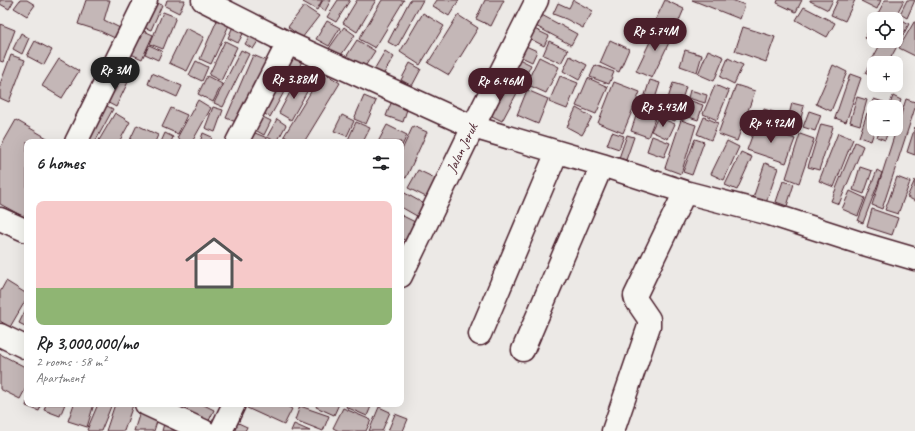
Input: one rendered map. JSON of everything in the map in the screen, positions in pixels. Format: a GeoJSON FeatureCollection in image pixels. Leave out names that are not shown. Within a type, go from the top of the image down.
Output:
{"type":"FeatureCollection","features":[{"type":"Feature","properties":{"kind":"street"},"geometry":{"type":"LineString","coordinates":[[77,139],[146,0]]}},
{"type":"Feature","properties":{"kind":"street"},"geometry":{"type":"LineString","coordinates":[[203,0],[288,43],[473,127],[602,165],[685,192],[770,214],[915,259]]}},
{"type":"Feature","properties":{"kind":"street","name":"Jalan Jeruk"},"geometry":{"type":"LineString","coordinates":[[404,270],[473,127],[537,0]]}},
{"type":"Feature","properties":{"kind":"street"},"geometry":{"type":"LineString","coordinates":[[239,139],[288,43]]}},
{"type":"Feature","properties":{"kind":"street"},"geometry":{"type":"LineString","coordinates":[[480,334],[557,152]]}},
{"type":"Feature","properties":{"kind":"street"},"geometry":{"type":"LineString","coordinates":[[523,350],[602,165]]}},
{"type":"Feature","properties":{"kind":"street"},"geometry":{"type":"LineString","coordinates":[[613,431],[649,326],[649,319],[636,300],[636,296],[685,192]]}},
{"type":"Feature","properties":{"kind":"street"},"geometry":{"type":"LineString","coordinates":[[0,220],[24,230]]}},
{"type":"Feature","properties":{"kind":"street"},"geometry":{"type":"LineString","coordinates":[[0,335],[24,347]]}},
{"type":"Feature","properties":{"kind":"street"},"geometry":{"type":"LineString","coordinates":[[152,407],[204,431]]}},
{"type":"Feature","properties":{"kind":"street"},"geometry":{"type":"LineString","coordinates":[[221,431],[233,407]]}},
{"type":"Feature","properties":{"kind":"building"},"geometry":{"type":"Polygon","coordinates":[[[0,0],[14,0],[9,9],[0,4],[0,0]]]}},
{"type":"Feature","properties":{"kind":"building"},"geometry":{"type":"Polygon","coordinates":[[[20,0],[27,0],[35,5],[27,16],[14,8],[20,0]]]}},
{"type":"Feature","properties":{"kind":"building"},"geometry":{"type":"Polygon","coordinates":[[[86,0],[110,0],[104,20],[122,29],[117,39],[100,31],[78,24],[86,0]]]}},
{"type":"Feature","properties":{"kind":"building"},"geometry":{"type":"Polygon","coordinates":[[[150,0],[162,5],[151,30],[136,24],[150,0]]]}},
{"type":"Feature","properties":{"kind":"building"},"geometry":{"type":"Polygon","coordinates":[[[167,0],[185,0],[179,13],[165,6],[167,0]]]}},
{"type":"Feature","properties":{"kind":"building"},"geometry":{"type":"Polygon","coordinates":[[[305,0],[322,0],[317,10],[303,2],[305,0]]]}},
{"type":"Feature","properties":{"kind":"building"},"geometry":{"type":"Polygon","coordinates":[[[323,0],[331,0],[325,11],[319,7],[323,0]]]}},
{"type":"Feature","properties":{"kind":"building"},"geometry":{"type":"Polygon","coordinates":[[[338,0],[350,0],[336,22],[327,17],[338,0]]]}},
{"type":"Feature","properties":{"kind":"building"},"geometry":{"type":"Polygon","coordinates":[[[357,0],[376,0],[357,32],[343,23],[357,0]]]}},
{"type":"Feature","properties":{"kind":"building"},"geometry":{"type":"Polygon","coordinates":[[[382,0],[404,0],[375,48],[359,39],[382,0]]]}},
{"type":"Feature","properties":{"kind":"building"},"geometry":{"type":"Polygon","coordinates":[[[410,0],[423,0],[397,47],[388,42],[410,0]]]}},
{"type":"Feature","properties":{"kind":"building"},"geometry":{"type":"Polygon","coordinates":[[[437,0],[459,0],[449,16],[433,6],[437,0]]]}},
{"type":"Feature","properties":{"kind":"building"},"geometry":{"type":"Polygon","coordinates":[[[485,0],[504,0],[491,26],[476,19],[485,0]]]}},
{"type":"Feature","properties":{"kind":"building"},"geometry":{"type":"Polygon","coordinates":[[[573,0],[593,11],[583,28],[553,14],[558,3],[569,8],[573,0]]]}},
{"type":"Feature","properties":{"kind":"building"},"geometry":{"type":"Polygon","coordinates":[[[665,0],[684,9],[675,30],[655,21],[665,0]]]}},
{"type":"Feature","properties":{"kind":"building"},"geometry":{"type":"Polygon","coordinates":[[[692,0],[732,0],[745,5],[740,19],[692,0]]]}},
{"type":"Feature","properties":{"kind":"building"},"geometry":{"type":"Polygon","coordinates":[[[778,0],[802,0],[796,12],[777,3],[778,0]]]}},
{"type":"Feature","properties":{"kind":"building"},"geometry":{"type":"Polygon","coordinates":[[[810,0],[833,0],[828,10],[810,0]]]}},
{"type":"Feature","properties":{"kind":"building"},"geometry":{"type":"Polygon","coordinates":[[[838,0],[855,0],[845,21],[831,15],[838,0]]]}},
{"type":"Feature","properties":{"kind":"building"},"geometry":{"type":"Polygon","coordinates":[[[881,0],[877,9],[861,1],[881,0]]]}},
{"type":"Feature","properties":{"kind":"building"},"geometry":{"type":"Polygon","coordinates":[[[885,0],[904,0],[898,12],[879,12],[885,0]]]}},
{"type":"Feature","properties":{"kind":"building"},"geometry":{"type":"Polygon","coordinates":[[[907,0],[915,0],[907,18],[903,16],[903,12],[901,12],[907,0]]]}},
{"type":"Feature","properties":{"kind":"building"},"geometry":{"type":"Polygon","coordinates":[[[304,6],[319,16],[302,38],[288,27],[304,6]]]}},
{"type":"Feature","properties":{"kind":"building"},"geometry":{"type":"Polygon","coordinates":[[[804,7],[835,23],[827,37],[796,20],[804,7]]]}},
{"type":"Feature","properties":{"kind":"building"},"geometry":{"type":"Polygon","coordinates":[[[163,12],[176,17],[163,49],[150,44],[163,12]]]}},
{"type":"Feature","properties":{"kind":"building"},"geometry":{"type":"Polygon","coordinates":[[[423,13],[444,26],[420,65],[400,52],[423,13]]]}},
{"type":"Feature","properties":{"kind":"building"},"geometry":{"type":"Polygon","coordinates":[[[538,13],[577,34],[571,45],[532,24],[538,13]]]}},
{"type":"Feature","properties":{"kind":"building"},"geometry":{"type":"Polygon","coordinates":[[[458,15],[478,28],[449,75],[428,63],[458,15]]]}},
{"type":"Feature","properties":{"kind":"building"},"geometry":{"type":"Polygon","coordinates":[[[218,18],[230,23],[211,64],[200,59],[218,18]]]}},
{"type":"Feature","properties":{"kind":"building"},"geometry":{"type":"Polygon","coordinates":[[[903,20],[909,24],[903,35],[903,20]]]}},
{"type":"Feature","properties":{"kind":"building"},"geometry":{"type":"Polygon","coordinates":[[[327,21],[340,28],[329,46],[316,39],[327,21]]]}},
{"type":"Feature","properties":{"kind":"building"},"geometry":{"type":"Polygon","coordinates":[[[915,22],[915,56],[899,48],[903,48],[903,41],[915,22]]]}},
{"type":"Feature","properties":{"kind":"building"},"geometry":{"type":"Polygon","coordinates":[[[0,24],[15,30],[3,62],[0,61],[0,24]]]}},
{"type":"Feature","properties":{"kind":"building"},"geometry":{"type":"Polygon","coordinates":[[[234,24],[245,30],[238,43],[228,38],[234,24]]]}},
{"type":"Feature","properties":{"kind":"building"},"geometry":{"type":"Polygon","coordinates":[[[658,25],[674,32],[652,78],[636,71],[658,25]]]}},
{"type":"Feature","properties":{"kind":"building"},"geometry":{"type":"Polygon","coordinates":[[[133,26],[153,35],[142,59],[122,50],[133,26]]]}},
{"type":"Feature","properties":{"kind":"building"},"geometry":{"type":"Polygon","coordinates":[[[528,26],[549,36],[544,46],[523,35],[528,26]]]}},
{"type":"Feature","properties":{"kind":"building"},"geometry":{"type":"Polygon","coordinates":[[[344,27],[355,35],[339,58],[328,50],[344,27]]]}},
{"type":"Feature","properties":{"kind":"building"},"geometry":{"type":"Polygon","coordinates":[[[743,27],[775,37],[766,62],[735,51],[743,27]]]}},
{"type":"Feature","properties":{"kind":"building"},"geometry":{"type":"Polygon","coordinates":[[[186,28],[204,37],[187,71],[169,63],[186,28]]]}},
{"type":"Feature","properties":{"kind":"building"},"geometry":{"type":"Polygon","coordinates":[[[21,33],[29,38],[22,54],[13,49],[21,33]]]}},
{"type":"Feature","properties":{"kind":"building"},"geometry":{"type":"Polygon","coordinates":[[[252,33],[260,38],[253,49],[245,44],[252,33]]]}},
{"type":"Feature","properties":{"kind":"building"},"geometry":{"type":"Polygon","coordinates":[[[357,40],[375,51],[364,68],[346,57],[357,40]]]}},
{"type":"Feature","properties":{"kind":"building"},"geometry":{"type":"Polygon","coordinates":[[[610,40],[629,49],[619,72],[600,63],[610,40]]]}},
{"type":"Feature","properties":{"kind":"building"},"geometry":{"type":"Polygon","coordinates":[[[35,41],[52,50],[44,65],[27,56],[35,41]]]}},
{"type":"Feature","properties":{"kind":"building"},"geometry":{"type":"Polygon","coordinates":[[[225,41],[237,47],[221,81],[209,75],[225,41]]]}},
{"type":"Feature","properties":{"kind":"building"},"geometry":{"type":"Polygon","coordinates":[[[549,41],[568,50],[561,63],[543,55],[549,41]]]}},
{"type":"Feature","properties":{"kind":"building"},"geometry":{"type":"Polygon","coordinates":[[[519,43],[537,51],[532,62],[515,54],[519,43]]]}},
{"type":"Feature","properties":{"kind":"building"},"geometry":{"type":"Polygon","coordinates":[[[149,45],[162,51],[158,60],[145,54],[149,45]]]}},
{"type":"Feature","properties":{"kind":"building"},"geometry":{"type":"Polygon","coordinates":[[[878,48],[896,48],[892,56],[874,56],[878,48]]]}},
{"type":"Feature","properties":{"kind":"building"},"geometry":{"type":"Polygon","coordinates":[[[241,50],[249,54],[223,107],[214,103],[241,50]]]}},
{"type":"Feature","properties":{"kind":"building"},"geometry":{"type":"Polygon","coordinates":[[[685,50],[702,55],[697,72],[680,66],[685,50]]]}},
{"type":"Feature","properties":{"kind":"building"},"geometry":{"type":"Polygon","coordinates":[[[708,50],[724,57],[714,81],[698,74],[708,50]]]}},
{"type":"Feature","properties":{"kind":"building"},"geometry":{"type":"Polygon","coordinates":[[[385,51],[394,57],[381,78],[372,73],[385,51]]]}},
{"type":"Feature","properties":{"kind":"building"},"geometry":{"type":"Polygon","coordinates":[[[290,53],[303,59],[289,89],[276,83],[290,53]]]}},
{"type":"Feature","properties":{"kind":"building"},"geometry":{"type":"Polygon","coordinates":[[[11,55],[25,60],[9,102],[0,98],[0,84],[11,55]]]}},
{"type":"Feature","properties":{"kind":"building"},"geometry":{"type":"Polygon","coordinates":[[[253,55],[267,61],[241,124],[226,118],[253,55]]]}},
{"type":"Feature","properties":{"kind":"building"},"geometry":{"type":"Polygon","coordinates":[[[513,56],[531,65],[519,89],[500,80],[513,56]]]}},
{"type":"Feature","properties":{"kind":"building"},"geometry":{"type":"Polygon","coordinates":[[[570,56],[587,65],[579,80],[563,71],[570,56]]]}},
{"type":"Feature","properties":{"kind":"building"},"geometry":{"type":"Polygon","coordinates":[[[539,57],[559,67],[546,93],[526,84],[539,57]]]}},
{"type":"Feature","properties":{"kind":"building"},"geometry":{"type":"Polygon","coordinates":[[[728,58],[743,65],[734,84],[720,77],[728,58]]]}},
{"type":"Feature","properties":{"kind":"building"},"geometry":{"type":"Polygon","coordinates":[[[59,59],[79,71],[62,98],[42,86],[59,59]]]}},
{"type":"Feature","properties":{"kind":"building"},"geometry":{"type":"Polygon","coordinates":[[[196,61],[208,67],[202,81],[189,75],[196,61]]]}},
{"type":"Feature","properties":{"kind":"building"},"geometry":{"type":"Polygon","coordinates":[[[308,62],[316,67],[308,80],[300,75],[308,62]]]}},
{"type":"Feature","properties":{"kind":"building"},"geometry":{"type":"Polygon","coordinates":[[[410,63],[421,69],[412,86],[401,80],[410,63]]]}},
{"type":"Feature","properties":{"kind":"building"},"geometry":{"type":"Polygon","coordinates":[[[595,65],[614,72],[609,84],[590,77],[595,65]]]}},
{"type":"Feature","properties":{"kind":"building"},"geometry":{"type":"Polygon","coordinates":[[[833,65],[847,72],[831,111],[816,104],[833,65]]]}},
{"type":"Feature","properties":{"kind":"building"},"geometry":{"type":"Polygon","coordinates":[[[323,72],[340,83],[306,139],[289,139],[284,136],[323,72]]]}},
{"type":"Feature","properties":{"kind":"building"},"geometry":{"type":"Polygon","coordinates":[[[152,73],[182,86],[177,97],[148,84],[152,73]]]}},
{"type":"Feature","properties":{"kind":"building"},"geometry":{"type":"Polygon","coordinates":[[[850,74],[861,78],[846,122],[835,118],[850,74]]]}},
{"type":"Feature","properties":{"kind":"building"},"geometry":{"type":"Polygon","coordinates":[[[114,75],[128,82],[116,107],[101,99],[114,75]]]}},
{"type":"Feature","properties":{"kind":"building"},"geometry":{"type":"Polygon","coordinates":[[[207,76],[222,84],[213,102],[198,94],[207,76]]]}},
{"type":"Feature","properties":{"kind":"building"},"geometry":{"type":"Polygon","coordinates":[[[560,76],[578,83],[567,109],[549,102],[560,76]]]}},
{"type":"Feature","properties":{"kind":"building"},"geometry":{"type":"Polygon","coordinates":[[[588,78],[608,87],[596,114],[576,106],[588,78]]]}},
{"type":"Feature","properties":{"kind":"building"},"geometry":{"type":"Polygon","coordinates":[[[650,80],[660,83],[652,108],[642,104],[650,80]]]}},
{"type":"Feature","properties":{"kind":"building"},"geometry":{"type":"Polygon","coordinates":[[[296,81],[309,88],[291,120],[279,113],[296,81]]]}},
{"type":"Feature","properties":{"kind":"building"},"geometry":{"type":"Polygon","coordinates":[[[614,82],[640,92],[623,133],[598,123],[614,82]]]}},
{"type":"Feature","properties":{"kind":"building"},"geometry":{"type":"Polygon","coordinates":[[[673,83],[686,87],[675,121],[662,117],[673,83]]]}},
{"type":"Feature","properties":{"kind":"building"},"geometry":{"type":"Polygon","coordinates":[[[499,84],[517,93],[502,121],[484,112],[499,84]]]}},
{"type":"Feature","properties":{"kind":"building"},"geometry":{"type":"Polygon","coordinates":[[[715,85],[729,91],[717,120],[703,114],[715,85]]]}},
{"type":"Feature","properties":{"kind":"building"},"geometry":{"type":"Polygon","coordinates":[[[736,85],[755,91],[737,141],[718,134],[736,85]]]}},
{"type":"Feature","properties":{"kind":"building"},"geometry":{"type":"Polygon","coordinates":[[[272,86],[284,92],[270,117],[258,110],[272,86]]]}},
{"type":"Feature","properties":{"kind":"building"},"geometry":{"type":"Polygon","coordinates":[[[527,90],[548,99],[538,124],[517,115],[527,90]]]}},
{"type":"Feature","properties":{"kind":"building"},"geometry":{"type":"Polygon","coordinates":[[[690,90],[707,95],[705,103],[688,98],[690,90]]]}},
{"type":"Feature","properties":{"kind":"building"},"geometry":{"type":"Polygon","coordinates":[[[364,96],[376,101],[366,124],[354,119],[364,96]]]}},
{"type":"Feature","properties":{"kind":"building"},"geometry":{"type":"Polygon","coordinates":[[[893,96],[901,100],[892,100],[893,96]]]}},
{"type":"Feature","properties":{"kind":"building"},"geometry":{"type":"Polygon","coordinates":[[[857,97],[867,100],[860,125],[850,122],[857,97]]]}},
{"type":"Feature","properties":{"kind":"building"},"geometry":{"type":"Polygon","coordinates":[[[393,98],[409,103],[403,122],[386,116],[393,98]]]}},
{"type":"Feature","properties":{"kind":"building"},"geometry":{"type":"Polygon","coordinates":[[[906,99],[915,102],[915,108],[882,209],[872,205],[894,136],[903,136],[903,108],[906,99]]]}},
{"type":"Feature","properties":{"kind":"building"},"geometry":{"type":"Polygon","coordinates":[[[198,100],[211,108],[194,139],[177,138],[198,100]]]}},
{"type":"Feature","properties":{"kind":"building"},"geometry":{"type":"Polygon","coordinates":[[[688,100],[703,105],[698,120],[683,115],[688,100]]]}},
{"type":"Feature","properties":{"kind":"building"},"geometry":{"type":"Polygon","coordinates":[[[99,102],[113,109],[97,139],[80,139],[99,102]]]}},
{"type":"Feature","properties":{"kind":"building"},"geometry":{"type":"Polygon","coordinates":[[[792,103],[804,106],[797,134],[785,131],[792,103]]]}},
{"type":"Feature","properties":{"kind":"building"},"geometry":{"type":"Polygon","coordinates":[[[640,104],[658,111],[648,137],[631,131],[640,104]]]}},
{"type":"Feature","properties":{"kind":"building"},"geometry":{"type":"Polygon","coordinates":[[[213,107],[223,110],[215,132],[205,128],[213,107]]]}},
{"type":"Feature","properties":{"kind":"building"},"geometry":{"type":"Polygon","coordinates":[[[171,108],[187,115],[178,134],[162,127],[171,108]]]}},
{"type":"Feature","properties":{"kind":"building"},"geometry":{"type":"Polygon","coordinates":[[[576,108],[592,117],[582,135],[567,127],[576,108]]]}},
{"type":"Feature","properties":{"kind":"building"},"geometry":{"type":"Polygon","coordinates":[[[764,109],[786,116],[781,130],[760,123],[764,109]]]}},
{"type":"Feature","properties":{"kind":"building"},"geometry":{"type":"Polygon","coordinates":[[[809,111],[821,115],[815,131],[803,127],[809,111]]]}},
{"type":"Feature","properties":{"kind":"building"},"geometry":{"type":"Polygon","coordinates":[[[115,113],[130,122],[121,139],[100,139],[115,113]]]}},
{"type":"Feature","properties":{"kind":"building"},"geometry":{"type":"Polygon","coordinates":[[[867,113],[867,136],[873,136],[871,141],[859,137],[867,113]]]}},
{"type":"Feature","properties":{"kind":"building"},"geometry":{"type":"Polygon","coordinates":[[[257,114],[271,121],[264,135],[250,127],[257,114]]]}},
{"type":"Feature","properties":{"kind":"building"},"geometry":{"type":"Polygon","coordinates":[[[342,115],[354,121],[347,136],[334,131],[342,115]]]}},
{"type":"Feature","properties":{"kind":"building"},"geometry":{"type":"Polygon","coordinates":[[[658,117],[675,124],[668,139],[651,131],[658,117]]]}},
{"type":"Feature","properties":{"kind":"building"},"geometry":{"type":"Polygon","coordinates":[[[704,117],[718,123],[711,140],[697,134],[704,117]]]}},
{"type":"Feature","properties":{"kind":"building"},"geometry":{"type":"Polygon","coordinates":[[[277,119],[286,125],[279,139],[271,139],[267,137],[277,119]]]}},
{"type":"Feature","properties":{"kind":"building"},"geometry":{"type":"Polygon","coordinates":[[[16,120],[49,139],[24,139],[24,217],[0,204],[0,148],[16,120]]]}},
{"type":"Feature","properties":{"kind":"building"},"geometry":{"type":"Polygon","coordinates":[[[681,120],[696,125],[681,174],[665,168],[681,120]]]}},
{"type":"Feature","properties":{"kind":"building"},"geometry":{"type":"Polygon","coordinates":[[[356,122],[370,128],[364,139],[348,139],[356,122]]]}},
{"type":"Feature","properties":{"kind":"building"},"geometry":{"type":"Polygon","coordinates":[[[821,124],[833,127],[819,170],[808,167],[821,124]]]}},
{"type":"Feature","properties":{"kind":"building"},"geometry":{"type":"Polygon","coordinates":[[[137,125],[158,135],[156,139],[130,139],[137,125]]]}},
{"type":"Feature","properties":{"kind":"building"},"geometry":{"type":"Polygon","coordinates":[[[387,125],[407,135],[404,142],[404,139],[380,139],[387,125]]]}},
{"type":"Feature","properties":{"kind":"building"},"geometry":{"type":"Polygon","coordinates":[[[756,125],[795,139],[786,163],[747,150],[756,125]]]}},
{"type":"Feature","properties":{"kind":"building"},"geometry":{"type":"Polygon","coordinates":[[[413,126],[427,132],[406,178],[404,177],[404,146],[413,126]]]}},
{"type":"Feature","properties":{"kind":"building"},"geometry":{"type":"Polygon","coordinates":[[[915,127],[915,155],[907,152],[915,127]]]}},
{"type":"Feature","properties":{"kind":"building"},"geometry":{"type":"Polygon","coordinates":[[[248,130],[267,138],[267,139],[244,139],[248,130]]]}},
{"type":"Feature","properties":{"kind":"building"},"geometry":{"type":"Polygon","coordinates":[[[612,132],[624,136],[619,149],[607,145],[612,132]]]}},
{"type":"Feature","properties":{"kind":"building"},"geometry":{"type":"Polygon","coordinates":[[[165,133],[173,137],[172,139],[162,139],[165,133]]]}},
{"type":"Feature","properties":{"kind":"building"},"geometry":{"type":"Polygon","coordinates":[[[203,133],[212,137],[211,139],[201,139],[203,133]]]}},
{"type":"Feature","properties":{"kind":"building"},"geometry":{"type":"Polygon","coordinates":[[[838,133],[853,139],[834,187],[819,181],[838,133]]]}},
{"type":"Feature","properties":{"kind":"building"},"geometry":{"type":"Polygon","coordinates":[[[800,134],[814,139],[799,183],[786,178],[800,134]]]}},
{"type":"Feature","properties":{"kind":"building"},"geometry":{"type":"Polygon","coordinates":[[[627,135],[634,137],[626,160],[619,158],[627,135]]]}},
{"type":"Feature","properties":{"kind":"building"},"geometry":{"type":"Polygon","coordinates":[[[652,136],[670,143],[664,157],[647,151],[652,136]]]}},
{"type":"Feature","properties":{"kind":"building"},"geometry":{"type":"Polygon","coordinates":[[[877,136],[886,136],[885,140],[877,136]]]}},
{"type":"Feature","properties":{"kind":"building"},"geometry":{"type":"Polygon","coordinates":[[[695,139],[704,142],[692,175],[683,172],[695,139]]]}},
{"type":"Feature","properties":{"kind":"building"},"geometry":{"type":"Polygon","coordinates":[[[727,141],[739,147],[724,180],[711,174],[727,141]]]}},
{"type":"Feature","properties":{"kind":"building"},"geometry":{"type":"Polygon","coordinates":[[[855,142],[863,146],[839,204],[831,201],[855,142]]]}},
{"type":"Feature","properties":{"kind":"building"},"geometry":{"type":"Polygon","coordinates":[[[741,152],[752,157],[737,190],[725,185],[741,152]]]}},
{"type":"Feature","properties":{"kind":"building"},"geometry":{"type":"Polygon","coordinates":[[[765,163],[778,168],[766,203],[753,198],[765,163]]]}},
{"type":"Feature","properties":{"kind":"building"},"geometry":{"type":"Polygon","coordinates":[[[860,167],[872,171],[864,194],[853,190],[860,167]]]}},
{"type":"Feature","properties":{"kind":"building"},"geometry":{"type":"Polygon","coordinates":[[[418,170],[445,183],[436,202],[408,188],[418,170]]]}},
{"type":"Feature","properties":{"kind":"building"},"geometry":{"type":"Polygon","coordinates":[[[877,170],[882,173],[863,223],[858,221],[877,170]]]}},
{"type":"Feature","properties":{"kind":"building"},"geometry":{"type":"Polygon","coordinates":[[[897,177],[910,182],[898,214],[885,210],[897,177]]]}},
{"type":"Feature","properties":{"kind":"building"},"geometry":{"type":"Polygon","coordinates":[[[915,180],[915,201],[907,197],[915,180]]]}},
{"type":"Feature","properties":{"kind":"building"},"geometry":{"type":"Polygon","coordinates":[[[783,181],[794,184],[787,206],[776,202],[783,181]]]}},
{"type":"Feature","properties":{"kind":"building"},"geometry":{"type":"Polygon","coordinates":[[[850,191],[865,198],[858,216],[842,209],[850,191]]]}},
{"type":"Feature","properties":{"kind":"building"},"geometry":{"type":"Polygon","coordinates":[[[404,193],[428,206],[422,219],[404,209],[404,193]]]}},
{"type":"Feature","properties":{"kind":"building"},"geometry":{"type":"Polygon","coordinates":[[[872,209],[898,218],[892,235],[867,227],[872,209]]]}},
{"type":"Feature","properties":{"kind":"building"},"geometry":{"type":"Polygon","coordinates":[[[404,216],[415,222],[406,241],[404,240],[404,216]]]}},
{"type":"Feature","properties":{"kind":"building"},"geometry":{"type":"Polygon","coordinates":[[[6,281],[24,292],[24,303],[10,327],[0,321],[0,292],[6,281]]]}},
{"type":"Feature","properties":{"kind":"building"},"geometry":{"type":"Polygon","coordinates":[[[24,313],[24,326],[19,323],[24,313]]]}},
{"type":"Feature","properties":{"kind":"building"},"geometry":{"type":"Polygon","coordinates":[[[0,354],[24,366],[24,392],[20,399],[0,389],[0,354]]]}},
{"type":"Feature","properties":{"kind":"building"},"geometry":{"type":"Polygon","coordinates":[[[29,407],[41,407],[39,411],[29,407]]]}},
{"type":"Feature","properties":{"kind":"building"},"geometry":{"type":"Polygon","coordinates":[[[45,407],[64,407],[60,416],[44,410],[45,407]]]}},
{"type":"Feature","properties":{"kind":"building"},"geometry":{"type":"Polygon","coordinates":[[[73,407],[93,407],[87,427],[68,421],[73,407]]]}},
{"type":"Feature","properties":{"kind":"building"},"geometry":{"type":"Polygon","coordinates":[[[97,407],[111,407],[101,431],[87,430],[97,407]]]}},
{"type":"Feature","properties":{"kind":"building"},"geometry":{"type":"Polygon","coordinates":[[[114,407],[132,407],[124,431],[106,431],[114,407]]]}},
{"type":"Feature","properties":{"kind":"building"},"geometry":{"type":"Polygon","coordinates":[[[174,407],[208,407],[214,410],[206,427],[174,407]]]}},
{"type":"Feature","properties":{"kind":"building"},"geometry":{"type":"Polygon","coordinates":[[[288,407],[292,409],[284,425],[247,408],[288,407]]]}},
{"type":"Feature","properties":{"kind":"building"},"geometry":{"type":"Polygon","coordinates":[[[300,407],[329,416],[323,431],[295,420],[300,407]]]}},
{"type":"Feature","properties":{"kind":"building"},"geometry":{"type":"Polygon","coordinates":[[[316,407],[338,407],[334,415],[316,407]]]}},
{"type":"Feature","properties":{"kind":"building"},"geometry":{"type":"Polygon","coordinates":[[[346,407],[371,407],[367,416],[346,407]]]}},
{"type":"Feature","properties":{"kind":"building"},"geometry":{"type":"Polygon","coordinates":[[[379,407],[390,412],[382,431],[369,431],[379,407]]]}},
{"type":"Feature","properties":{"kind":"building"},"geometry":{"type":"Polygon","coordinates":[[[343,408],[371,420],[366,431],[339,431],[333,428],[343,408]]]}},
{"type":"Feature","properties":{"kind":"building"},"geometry":{"type":"Polygon","coordinates":[[[141,409],[159,415],[154,431],[134,431],[141,409]]]}},
{"type":"Feature","properties":{"kind":"building"},"geometry":{"type":"Polygon","coordinates":[[[395,414],[408,419],[403,431],[388,431],[395,414]]]}},
{"type":"Feature","properties":{"kind":"building"},"geometry":{"type":"Polygon","coordinates":[[[165,420],[179,431],[162,431],[165,420]]]}},
{"type":"Feature","properties":{"kind":"building"},"geometry":{"type":"Polygon","coordinates":[[[232,420],[247,427],[245,431],[228,431],[232,420]]]}},
{"type":"Feature","properties":{"kind":"building"},"geometry":{"type":"Polygon","coordinates":[[[294,424],[310,431],[291,431],[294,424]]]}}]}
